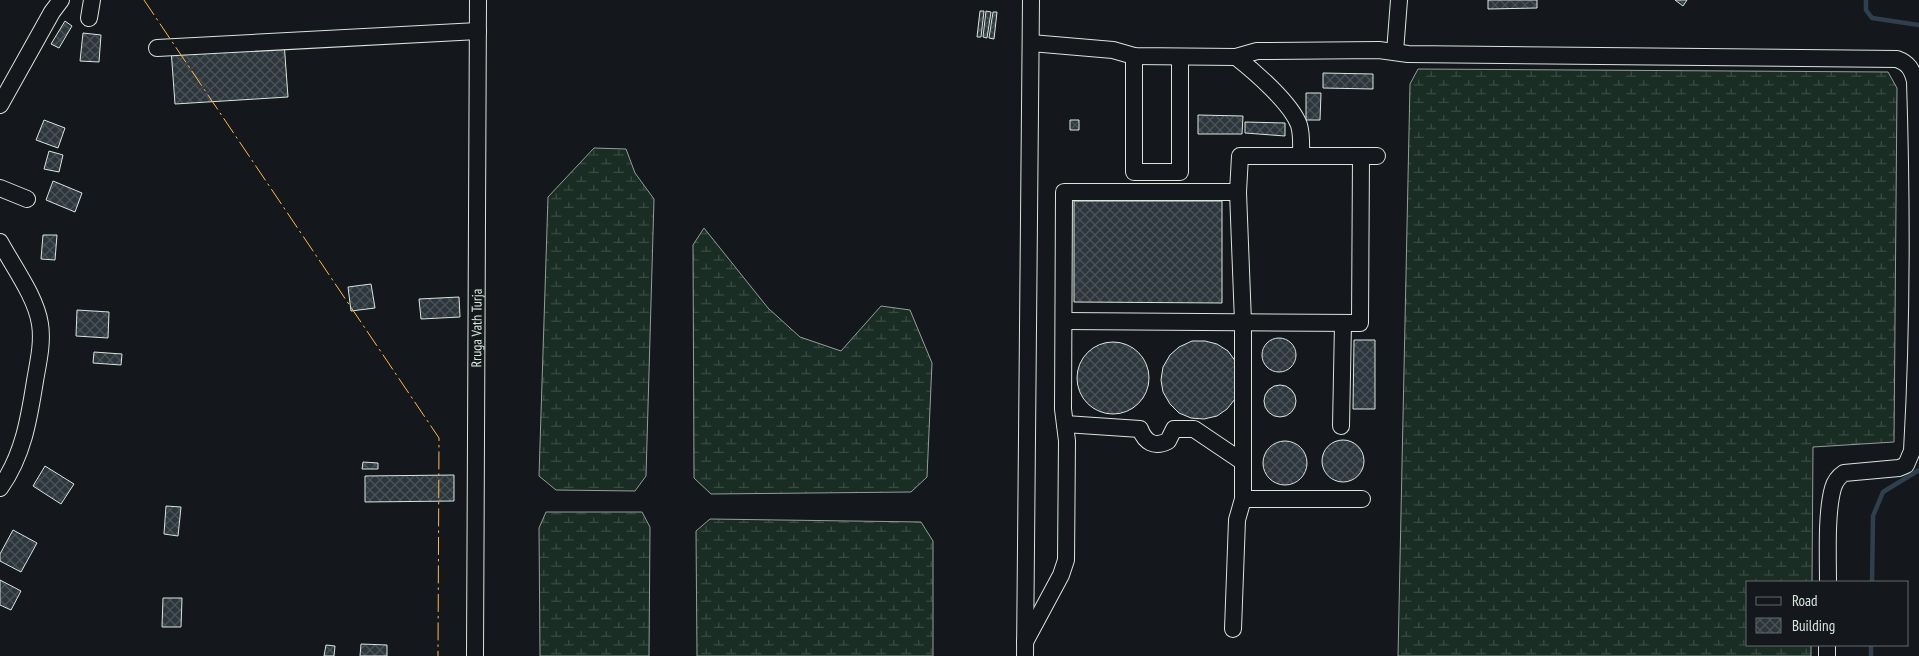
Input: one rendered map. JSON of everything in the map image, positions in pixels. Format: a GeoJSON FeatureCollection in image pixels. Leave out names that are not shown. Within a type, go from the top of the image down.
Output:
{"type":"FeatureCollection","features":[{"type":"Feature","properties":{"kind":"street"},"geometry":{"type":"LineString","coordinates":[[0,105],[52,12],[61,0]]}},
{"type":"Feature","properties":{"kind":"street"},"geometry":{"type":"LineString","coordinates":[[89,18],[92,0]]}},
{"type":"Feature","properties":{"kind":"street","name":"Rruga Vath Turja"},"geometry":{"type":"LineString","coordinates":[[475,656],[478,0]]}},
{"type":"Feature","properties":{"kind":"street"},"geometry":{"type":"LineString","coordinates":[[1025,649],[1031,0]]}},
{"type":"Feature","properties":{"kind":"street"},"geometry":{"type":"LineString","coordinates":[[1395,52],[1399,0]]}},
{"type":"Feature","properties":{"kind":"street"},"geometry":{"type":"LineString","coordinates":[[157,48],[478,30]]}},
{"type":"Feature","properties":{"kind":"street"},"geometry":{"type":"LineString","coordinates":[[1031,43],[1114,50],[1134,56],[1180,57],[1236,58],[1257,51],[1379,50],[1408,54],[1897,59],[1906,62],[1912,70],[1915,81],[1918,170],[1917,358],[1912,451],[1906,465],[1899,468],[1849,472],[1837,478],[1833,488],[1830,507],[1828,581]]}},
{"type":"Feature","properties":{"kind":"street"},"geometry":{"type":"LineString","coordinates":[[1134,56],[1134,172],[1180,172],[1180,57]]}},
{"type":"Feature","properties":{"kind":"street"},"geometry":{"type":"LineString","coordinates":[[1236,58],[1264,80],[1284,102],[1298,123],[1301,133],[1301,156]]}},
{"type":"Feature","properties":{"kind":"street"},"geometry":{"type":"LineString","coordinates":[[1064,321],[1243,322],[1360,323],[1369,156],[1240,156],[1238,192],[1243,322],[1243,499],[1237,520],[1233,629]]}},
{"type":"Feature","properties":{"kind":"street"},"geometry":{"type":"LineString","coordinates":[[0,188],[27,199]]}},
{"type":"Feature","properties":{"kind":"street"},"geometry":{"type":"LineString","coordinates":[[1025,649],[1062,575],[1066,560],[1066,441],[1063,409],[1064,192],[1238,192]]}},
{"type":"Feature","properties":{"kind":"street"},"geometry":{"type":"LineString","coordinates":[[0,242],[32,301],[40,324],[40,352],[26,434],[9,476],[0,488]]}},
{"type":"Feature","properties":{"kind":"street"},"geometry":{"type":"LineString","coordinates":[[1341,426],[1344,323]]}},
{"type":"Feature","properties":{"kind":"street"},"geometry":{"type":"LineString","coordinates":[[1065,424],[1140,428],[1146,440],[1157,444],[1168,441],[1174,429],[1194,429],[1243,462]]}},
{"type":"Feature","properties":{"kind":"street"},"geometry":{"type":"LineString","coordinates":[[1243,499],[1362,499]]}},
{"type":"Feature","properties":{"kind":"green space"},"geometry":{"type":"Polygon","coordinates":[[[1418,69],[1888,72],[1897,88],[1894,442],[1813,447],[1812,581],[1746,581],[1746,646],[1811,646],[1811,656],[1398,656],[1410,84],[1418,69]]]}},
{"type":"Feature","properties":{"kind":"green space"},"geometry":{"type":"Polygon","coordinates":[[[594,148],[626,149],[635,173],[654,199],[646,476],[635,491],[556,490],[539,476],[548,197],[594,148]]]}},
{"type":"Feature","properties":{"kind":"green space"},"geometry":{"type":"Polygon","coordinates":[[[704,228],[768,308],[800,337],[841,351],[881,306],[910,310],[932,363],[927,477],[911,492],[711,494],[694,478],[693,245],[704,228]]]}},
{"type":"Feature","properties":{"kind":"green space"},"geometry":{"type":"Polygon","coordinates":[[[546,512],[642,512],[650,527],[649,656],[540,656],[539,528],[546,512]]]}},
{"type":"Feature","properties":{"kind":"green space"},"geometry":{"type":"Polygon","coordinates":[[[710,519],[921,522],[933,541],[933,656],[697,656],[696,531],[710,519]]]}},
{"type":"Feature","properties":{"kind":"building"},"geometry":{"type":"Polygon","coordinates":[[[1488,0],[1537,0],[1537,8],[1488,9],[1488,0]]]}},
{"type":"Feature","properties":{"kind":"building"},"geometry":{"type":"Polygon","coordinates":[[[1675,0],[1687,0],[1683,6],[1675,0]]]}},
{"type":"Feature","properties":{"kind":"building"},"geometry":{"type":"Polygon","coordinates":[[[980,11],[984,11],[981,37],[977,37],[980,11]]]}},
{"type":"Feature","properties":{"kind":"building"},"geometry":{"type":"Polygon","coordinates":[[[986,11],[991,12],[987,38],[983,37],[986,11]]]}},
{"type":"Feature","properties":{"kind":"building"},"geometry":{"type":"Polygon","coordinates":[[[993,12],[997,12],[994,39],[989,38],[993,12]]]}},
{"type":"Feature","properties":{"kind":"building"},"geometry":{"type":"Polygon","coordinates":[[[65,21],[72,26],[59,48],[51,44],[65,21]]]}},
{"type":"Feature","properties":{"kind":"building"},"geometry":{"type":"Polygon","coordinates":[[[83,33],[101,35],[99,62],[80,61],[83,33]]]}},
{"type":"Feature","properties":{"kind":"building"},"geometry":{"type":"Polygon","coordinates":[[[284,42],[288,97],[175,104],[171,49],[284,42]]]}},
{"type":"Feature","properties":{"kind":"building"},"geometry":{"type":"Polygon","coordinates":[[[1323,73],[1373,74],[1373,89],[1323,88],[1323,73]]]}},
{"type":"Feature","properties":{"kind":"building"},"geometry":{"type":"Polygon","coordinates":[[[1306,93],[1321,93],[1320,120],[1306,120],[1306,93]]]}},
{"type":"Feature","properties":{"kind":"building"},"geometry":{"type":"Polygon","coordinates":[[[1198,115],[1243,116],[1242,134],[1198,134],[1198,115]]]}},
{"type":"Feature","properties":{"kind":"building"},"geometry":{"type":"Polygon","coordinates":[[[44,120],[65,128],[58,148],[36,140],[44,120]]]}},
{"type":"Feature","properties":{"kind":"building"},"geometry":{"type":"Polygon","coordinates":[[[1070,120],[1079,120],[1079,130],[1070,130],[1070,120]]]}},
{"type":"Feature","properties":{"kind":"building"},"geometry":{"type":"Polygon","coordinates":[[[1245,122],[1285,123],[1285,136],[1245,133],[1245,122]]]}},
{"type":"Feature","properties":{"kind":"building"},"geometry":{"type":"Polygon","coordinates":[[[49,151],[63,155],[59,172],[44,169],[49,151]]]}},
{"type":"Feature","properties":{"kind":"building"},"geometry":{"type":"Polygon","coordinates":[[[53,181],[82,193],[75,212],[46,200],[53,181]]]}},
{"type":"Feature","properties":{"kind":"building"},"geometry":{"type":"Polygon","coordinates":[[[1074,201],[1222,201],[1222,303],[1074,302],[1074,201]]]}},
{"type":"Feature","properties":{"kind":"building"},"geometry":{"type":"Polygon","coordinates":[[[43,235],[57,235],[55,260],[41,259],[43,235]]]}},
{"type":"Feature","properties":{"kind":"building"},"geometry":{"type":"Polygon","coordinates":[[[371,284],[375,308],[351,311],[348,287],[371,284]]]}},
{"type":"Feature","properties":{"kind":"building"},"geometry":{"type":"Polygon","coordinates":[[[459,297],[460,317],[421,319],[419,299],[459,297]]]}},
{"type":"Feature","properties":{"kind":"building"},"geometry":{"type":"Polygon","coordinates":[[[77,310],[109,312],[108,338],[76,336],[77,310]]]}},
{"type":"Feature","properties":{"kind":"building"},"geometry":{"type":"Polygon","coordinates":[[[1279,338],[1291,343],[1296,355],[1291,367],[1279,372],[1267,367],[1262,355],[1267,343],[1279,338]]]}},
{"type":"Feature","properties":{"kind":"building"},"geometry":{"type":"Polygon","coordinates":[[[1354,340],[1375,340],[1375,409],[1353,409],[1354,340]]]}},
{"type":"Feature","properties":{"kind":"building"},"geometry":{"type":"Polygon","coordinates":[[[1192,341],[1205,341],[1217,344],[1228,351],[1236,362],[1235,399],[1227,409],[1217,416],[1204,419],[1191,418],[1179,413],[1170,404],[1163,392],[1161,380],[1163,367],[1170,355],[1179,347],[1192,341]]]}},
{"type":"Feature","properties":{"kind":"building"},"geometry":{"type":"Polygon","coordinates":[[[1120,342],[1139,352],[1147,364],[1149,378],[1147,392],[1139,404],[1127,412],[1106,414],[1087,404],[1079,392],[1077,371],[1087,352],[1099,344],[1120,342]]]}},
{"type":"Feature","properties":{"kind":"building"},"geometry":{"type":"Polygon","coordinates":[[[94,352],[122,354],[121,365],[93,363],[94,352]]]}},
{"type":"Feature","properties":{"kind":"building"},"geometry":{"type":"Polygon","coordinates":[[[1280,385],[1292,389],[1296,401],[1292,413],[1280,417],[1268,413],[1264,401],[1268,389],[1280,385]]]}},
{"type":"Feature","properties":{"kind":"building"},"geometry":{"type":"Polygon","coordinates":[[[1343,440],[1358,446],[1364,461],[1358,476],[1343,482],[1328,476],[1322,461],[1328,446],[1343,440]]]}},
{"type":"Feature","properties":{"kind":"building"},"geometry":{"type":"Polygon","coordinates":[[[1285,441],[1297,445],[1303,451],[1307,463],[1303,475],[1297,481],[1285,485],[1273,481],[1267,475],[1263,463],[1267,451],[1273,445],[1285,441]]]}},
{"type":"Feature","properties":{"kind":"building"},"geometry":{"type":"Polygon","coordinates":[[[363,462],[378,463],[378,469],[362,469],[363,462]]]}},
{"type":"Feature","properties":{"kind":"building"},"geometry":{"type":"Polygon","coordinates":[[[45,466],[74,484],[61,504],[33,486],[45,466]]]}},
{"type":"Feature","properties":{"kind":"building"},"geometry":{"type":"Polygon","coordinates":[[[454,475],[454,501],[365,502],[365,476],[454,475]]]}},
{"type":"Feature","properties":{"kind":"building"},"geometry":{"type":"Polygon","coordinates":[[[166,506],[181,507],[178,536],[164,534],[166,506]]]}},
{"type":"Feature","properties":{"kind":"building"},"geometry":{"type":"Polygon","coordinates":[[[13,530],[37,543],[21,572],[0,561],[0,554],[13,530]]]}},
{"type":"Feature","properties":{"kind":"building"},"geometry":{"type":"Polygon","coordinates":[[[0,580],[21,591],[11,610],[0,605],[0,580]]]}},
{"type":"Feature","properties":{"kind":"building"},"geometry":{"type":"Polygon","coordinates":[[[163,598],[182,598],[181,627],[162,627],[163,598]]]}},
{"type":"Feature","properties":{"kind":"building"},"geometry":{"type":"Polygon","coordinates":[[[361,644],[387,645],[387,656],[360,656],[361,644]]]}},
{"type":"Feature","properties":{"kind":"building"},"geometry":{"type":"Polygon","coordinates":[[[326,645],[335,646],[334,656],[324,656],[326,645]]]}},
{"type":"Feature","properties":{"kind":"waterway"},"geometry":{"type":"LineString","coordinates":[[1866,0],[1866,10],[1872,18],[1919,25]]}},
{"type":"Feature","properties":{"kind":"waterway"},"geometry":{"type":"LineString","coordinates":[[1872,581],[1873,516],[1883,492],[1919,470]]}},
{"type":"Feature","properties":{"kind":"waterway"},"geometry":{"type":"LineString","coordinates":[[1871,646],[1871,656]]}},
{"type":"Feature","properties":{"kind":"power"},"geometry":{"type":"LineString","coordinates":[[144,0],[439,438],[438,656]]}}]}
